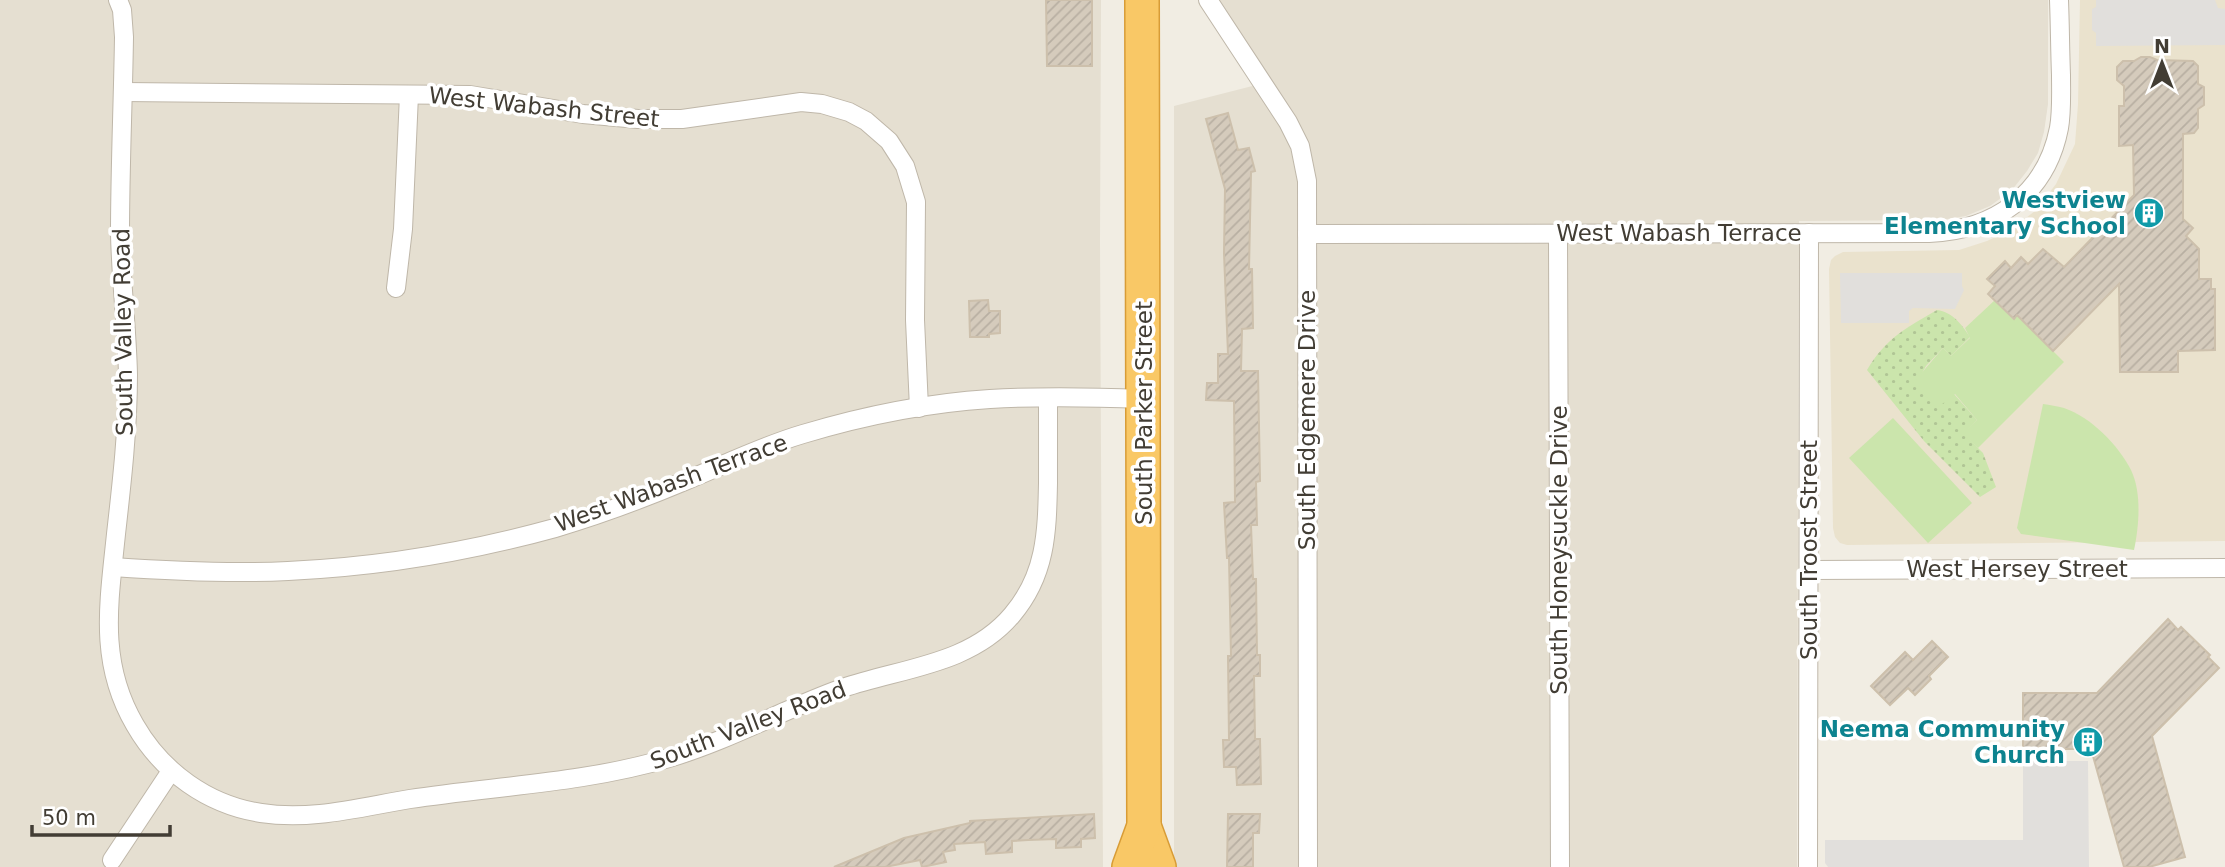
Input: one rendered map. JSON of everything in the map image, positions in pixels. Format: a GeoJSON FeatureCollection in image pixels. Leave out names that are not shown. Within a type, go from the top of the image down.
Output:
{"type":"FeatureCollection","features":[{"type":"Feature","properties":{"kind":"highway","name":"South Parker Street"},"geometry":{"type":"LineString","coordinates":[[1142,0],[1144,826],[1159,867]]}},
{"type":"Feature","properties":{"kind":"highway","name":"South Parker Street"},"geometry":{"type":"LineString","coordinates":[[1129,867],[1144,826]]}},
{"type":"Feature","properties":{"kind":"street","name":"South Valley Road"},"geometry":{"type":"LineString","coordinates":[[118,0],[122,10],[124,37],[120,236],[128,373],[127,421],[108,620],[109,652],[122,699],[135,725],[150,748],[171,771],[195,790],[258,813],[293,816],[620,771],[667,759],[743,732],[823,695],[963,653],[992,635],[1009,619],[1024,601],[1038,572],[1046,542],[1048,398]]}},
{"type":"Feature","properties":{"kind":"street","name":"South Edgemere Drive"},"geometry":{"type":"LineString","coordinates":[[1208,0],[1288,122],[1300,146],[1307,181],[1308,867]]}},
{"type":"Feature","properties":{"kind":"street","name":"West Wabash Terrace"},"geometry":{"type":"LineString","coordinates":[[1307,234],[1952,232],[1979,225],[2010,209],[2035,182],[2052,152],[2060,120],[2060,0]]}},
{"type":"Feature","properties":{"kind":"street","name":"West Wabash Street"},"geometry":{"type":"LineString","coordinates":[[123,92],[470,95],[583,114],[638,119],[682,119],[801,103],[822,104],[840,109],[866,121],[888,141],[905,166],[916,202],[915,320],[919,408]]}},
{"type":"Feature","properties":{"kind":"street"},"geometry":{"type":"LineString","coordinates":[[396,288],[403,229],[410,94]]}},
{"type":"Feature","properties":{"kind":"street","name":"South Troost Street"},"geometry":{"type":"LineString","coordinates":[[1808,867],[1809,233]]}},
{"type":"Feature","properties":{"kind":"street","name":"South Honeysuckle Drive"},"geometry":{"type":"LineString","coordinates":[[1558,234],[1560,867]]}},
{"type":"Feature","properties":{"kind":"street","name":"West Wabash Terrace"},"geometry":{"type":"LineString","coordinates":[[113,567],[207,572],[289,571],[417,558],[554,528],[605,512],[800,435],[857,419],[991,399],[1144,399]]}},
{"type":"Feature","properties":{"kind":"street","name":"West Hersey Street"},"geometry":{"type":"LineString","coordinates":[[1810,570],[2225,568]]}},
{"type":"Feature","properties":{"kind":"street"},"geometry":{"type":"LineString","coordinates":[[112,860],[171,771]]}},
{"type":"Feature","properties":{"kind":"shaded area"},"geometry":{"type":"Polygon","coordinates":[[[0,0],[1101,0],[1103,867],[0,867],[0,0]]]}},
{"type":"Feature","properties":{"kind":"shaded area"},"geometry":{"type":"Polygon","coordinates":[[[1219,0],[2048,0],[2048,104],[2044,132],[2038,153],[2012,190],[1990,206],[1966,216],[1941,220],[1799,221],[1797,867],[1174,867],[1174,106],[1272,81],[1219,0]]]}},
{"type":"Feature","properties":{"kind":"shaded area"},"geometry":{"type":"Polygon","coordinates":[[[2080,0],[2225,0],[2225,541],[1840,543],[1833,528],[1831,260],[1843,252],[1959,250],[2010,230],[2035,211],[2056,184],[2075,144],[2080,0]]]}},
{"type":"Feature","properties":{"kind":"shaded area"},"geometry":{"type":"Polygon","coordinates":[[[2096,0],[2215,0],[2218,8],[2225,9],[2225,45],[2096,46],[2096,33],[2092,30],[2092,9],[2096,7],[2096,0]]]}},
{"type":"Feature","properties":{"kind":"shaded area"},"geometry":{"type":"Polygon","coordinates":[[[1840,273],[1962,273],[1964,290],[1955,309],[1913,308],[1909,311],[1909,323],[1841,323],[1840,273]]]}},
{"type":"Feature","properties":{"kind":"shaded area"},"geometry":{"type":"Polygon","coordinates":[[[2023,761],[2088,761],[2089,867],[1828,867],[1825,863],[1825,840],[2023,840],[2023,761]]]}},
{"type":"Feature","properties":{"kind":"green space"},"geometry":{"type":"Polygon","coordinates":[[[1995,300],[2013,319],[2017,315],[2064,362],[1978,448],[1963,434],[1977,420],[1955,394],[1937,408],[1913,383],[1943,348],[1951,356],[1970,338],[1965,328],[1995,300]]]}},
{"type":"Feature","properties":{"kind":"green space"},"geometry":{"type":"Polygon","coordinates":[[[1937,310],[1952,316],[1970,337],[1951,356],[1943,348],[1926,366],[1920,377],[1954,394],[1977,420],[1964,434],[1983,453],[1996,487],[1980,497],[1924,441],[1867,370],[1889,342],[1906,328],[1937,310]]]}},
{"type":"Feature","properties":{"kind":"green space"},"geometry":{"type":"Polygon","coordinates":[[[2043,404],[2074,412],[2094,425],[2111,442],[2131,470],[2138,499],[2134,550],[2021,534],[2017,528],[2043,404]]]}},
{"type":"Feature","properties":{"kind":"green space"},"geometry":{"type":"Polygon","coordinates":[[[1893,418],[1972,503],[1928,543],[1849,458],[1893,418]]]}},
{"type":"Feature","properties":{"kind":"building"},"geometry":{"type":"Polygon","coordinates":[[[1046,0],[1092,0],[1092,66],[1047,66],[1046,0]]]}},
{"type":"Feature","properties":{"kind":"building","name":"Westview Elementary School"},"geometry":{"type":"Polygon","coordinates":[[[2141,57],[2193,61],[2198,66],[2198,84],[2204,87],[2204,105],[2198,109],[2198,128],[2194,133],[2183,134],[2183,219],[2193,228],[2186,236],[2199,249],[2199,279],[2211,279],[2211,289],[2215,289],[2215,350],[2178,351],[2178,372],[2120,372],[2119,284],[2053,351],[2017,315],[2014,319],[1988,294],[1995,286],[1987,279],[2005,261],[2011,268],[2021,257],[2028,264],[2043,249],[2064,267],[2134,195],[2133,145],[2119,146],[2119,106],[2124,106],[2124,86],[2117,80],[2117,67],[2123,61],[2134,61],[2141,57]]]}},
{"type":"Feature","properties":{"kind":"building"},"geometry":{"type":"Polygon","coordinates":[[[1228,113],[1238,150],[1249,148],[1255,171],[1251,172],[1249,269],[1252,269],[1253,328],[1242,329],[1241,371],[1258,371],[1260,481],[1256,482],[1257,525],[1251,525],[1253,579],[1256,579],[1257,655],[1260,655],[1260,676],[1254,676],[1255,739],[1260,739],[1261,784],[1237,785],[1236,767],[1224,767],[1223,740],[1229,740],[1228,656],[1231,656],[1229,558],[1224,503],[1235,502],[1234,401],[1206,400],[1207,383],[1218,383],[1218,354],[1228,354],[1224,253],[1225,189],[1206,119],[1228,113]]]}},
{"type":"Feature","properties":{"kind":"building"},"geometry":{"type":"Polygon","coordinates":[[[988,300],[989,311],[1000,311],[1000,333],[989,334],[989,337],[970,337],[969,301],[988,300]]]}},
{"type":"Feature","properties":{"kind":"building","name":"Neema Community Church"},"geometry":{"type":"Polygon","coordinates":[[[2168,619],[2178,630],[2181,627],[2210,655],[2208,657],[2219,668],[2152,736],[2185,857],[2149,867],[2124,867],[2091,749],[2023,749],[2023,693],[2097,693],[2168,619]]]}},
{"type":"Feature","properties":{"kind":"building"},"geometry":{"type":"Polygon","coordinates":[[[1932,641],[1948,657],[1915,695],[1908,688],[1890,705],[1871,686],[1905,652],[1913,660],[1932,641]]]}},
{"type":"Feature","properties":{"kind":"building"},"geometry":{"type":"Polygon","coordinates":[[[1094,814],[1095,838],[1081,839],[1081,847],[1056,848],[1056,839],[1012,841],[1012,852],[986,854],[985,842],[954,844],[955,850],[943,852],[946,862],[922,867],[920,860],[885,867],[834,867],[904,838],[970,821],[1094,814]]]}},
{"type":"Feature","properties":{"kind":"building"},"geometry":{"type":"Polygon","coordinates":[[[1228,814],[1260,814],[1259,833],[1253,833],[1253,867],[1227,867],[1228,814]]]}},
{"type":"Feature","properties":{"kind":"place","name":"Westview Elementary School"},"geometry":{"type":"Point","coordinates":[2149,213]}},
{"type":"Feature","properties":{"kind":"place","name":"Neema Community Church"},"geometry":{"type":"Point","coordinates":[2088,742]}}]}
